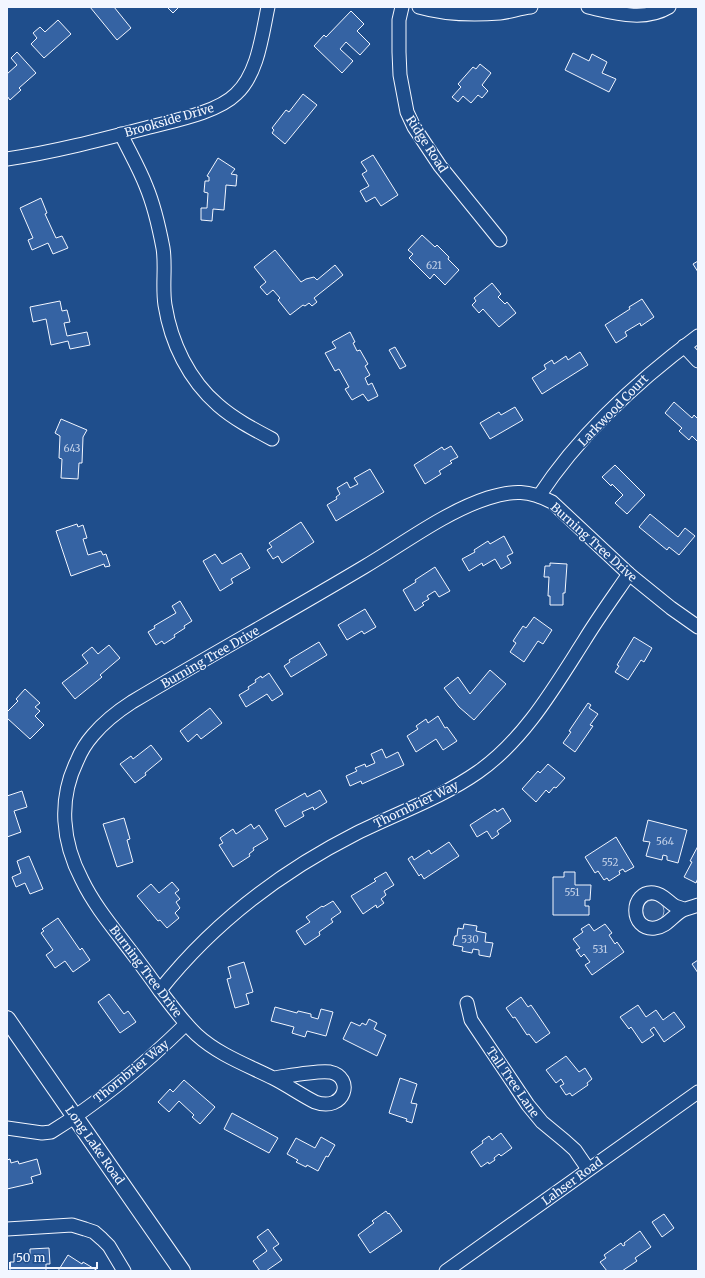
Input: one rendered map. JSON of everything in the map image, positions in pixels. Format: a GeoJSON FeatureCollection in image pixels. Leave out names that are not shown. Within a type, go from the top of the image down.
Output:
{"type":"FeatureCollection","features":[{"type":"Feature","properties":{"kind":"main road","name":"Long Lake Road"},"geometry":{"type":"LineString","coordinates":[[7,1019],[182,1271]]}},
{"type":"Feature","properties":{"kind":"street","name":"Brookside Drive"},"geometry":{"type":"LineString","coordinates":[[7,159],[70,148],[201,112],[228,101],[246,82],[253,70],[268,7]]}},
{"type":"Feature","properties":{"kind":"street","name":"Ridge Road"},"geometry":{"type":"LineString","coordinates":[[402,7],[399,20],[400,74],[407,112],[414,127],[440,166],[500,240]]}},
{"type":"Feature","properties":{"kind":"street"},"geometry":{"type":"LineString","coordinates":[[420,7],[438,11],[501,13],[531,7]]}},
{"type":"Feature","properties":{"kind":"street"},"geometry":{"type":"LineString","coordinates":[[588,7],[603,11],[639,16],[654,14],[669,7]]}},
{"type":"Feature","properties":{"kind":"street"},"geometry":{"type":"LineString","coordinates":[[121,134],[146,186],[155,214],[163,249],[163,289],[165,305],[173,337],[179,353],[192,376],[205,393],[218,406],[236,419],[272,439]]}},
{"type":"Feature","properties":{"kind":"street","name":"Larkwood Court"},"geometry":{"type":"LineString","coordinates":[[539,496],[564,461],[613,409],[651,372],[698,336]]}},
{"type":"Feature","properties":{"kind":"street"},"geometry":{"type":"LineString","coordinates":[[684,346],[698,361]]}},
{"type":"Feature","properties":{"kind":"street","name":"Burning Tree Drive"},"geometry":{"type":"LineString","coordinates":[[274,1078],[314,1072],[332,1072],[337,1074],[342,1079],[344,1084],[344,1093],[334,1103],[328,1105],[321,1104],[299,1094],[274,1078],[227,1056],[198,1036],[186,1024],[90,895],[76,869],[69,847],[65,826],[65,798],[74,766],[84,746],[93,735],[112,717],[132,702],[338,583],[453,514],[472,504],[502,495],[523,493],[539,496],[552,502],[629,574],[671,608],[698,627]]}},
{"type":"Feature","properties":{"kind":"street","name":"Thornbrier Way"},"geometry":{"type":"LineString","coordinates":[[160,990],[194,950],[220,925],[249,900],[279,878],[309,859],[358,832],[460,784],[492,762],[518,736],[538,710],[606,606],[629,574]]}},
{"type":"Feature","properties":{"kind":"street"},"geometry":{"type":"LineString","coordinates":[[684,910],[698,905]]}},
{"type":"Feature","properties":{"kind":"street","name":"Tall Tree Lane"},"geometry":{"type":"LineString","coordinates":[[467,1003],[471,1020],[528,1105],[542,1122],[575,1150],[588,1169]]}},
{"type":"Feature","properties":{"kind":"street","name":"Thornbrier Way"},"geometry":{"type":"LineString","coordinates":[[7,1128],[42,1133],[51,1132],[99,1099],[134,1071],[169,1041],[186,1024]]}},
{"type":"Feature","properties":{"kind":"street","name":"Lahser Road"},"geometry":{"type":"LineString","coordinates":[[446,1271],[698,1092]]}},
{"type":"Feature","properties":{"kind":"street"},"geometry":{"type":"LineString","coordinates":[[7,1229],[72,1225],[94,1232],[109,1246],[124,1271]]}},
{"type":"Feature","properties":{"kind":"shaded area"},"geometry":{"type":"Polygon","coordinates":[[[653,900],[661,903],[664,911],[661,919],[653,922],[645,919],[642,911],[645,903],[653,900]]]}},
{"type":"Feature","properties":{"kind":"building"},"geometry":{"type":"Polygon","coordinates":[[[90,7],[114,7],[131,28],[117,40],[90,7]]]}},
{"type":"Feature","properties":{"kind":"building"},"geometry":{"type":"Polygon","coordinates":[[[167,7],[179,7],[173,13],[167,7]]]}},
{"type":"Feature","properties":{"kind":"building"},"geometry":{"type":"Polygon","coordinates":[[[351,11],[364,24],[357,31],[370,44],[360,55],[346,42],[340,49],[353,61],[342,73],[314,46],[324,35],[326,37],[351,11]]]}},
{"type":"Feature","properties":{"kind":"building"},"geometry":{"type":"Polygon","coordinates":[[[58,20],[71,34],[44,58],[31,44],[37,38],[33,33],[40,27],[45,32],[58,20]]]}},
{"type":"Feature","properties":{"kind":"building"},"geometry":{"type":"Polygon","coordinates":[[[17,52],[36,73],[19,88],[21,90],[10,100],[7,96],[7,74],[17,65],[11,58],[17,52]]]}},
{"type":"Feature","properties":{"kind":"building"},"geometry":{"type":"Polygon","coordinates":[[[573,53],[589,61],[592,54],[607,62],[602,73],[616,79],[609,92],[565,70],[573,53]]]}},
{"type":"Feature","properties":{"kind":"building"},"geometry":{"type":"Polygon","coordinates":[[[480,64],[491,73],[482,85],[488,91],[482,98],[478,95],[471,103],[463,96],[458,102],[452,97],[461,87],[458,84],[473,67],[476,69],[480,64]]]}},
{"type":"Feature","properties":{"kind":"building"},"geometry":{"type":"Polygon","coordinates":[[[303,94],[317,105],[285,144],[272,133],[274,130],[272,128],[286,110],[289,112],[303,94]]]}},
{"type":"Feature","properties":{"kind":"building"},"geometry":{"type":"Polygon","coordinates":[[[373,155],[398,195],[381,206],[375,197],[366,202],[360,191],[369,186],[362,174],[367,171],[361,162],[373,155]]]}},
{"type":"Feature","properties":{"kind":"building"},"geometry":{"type":"Polygon","coordinates":[[[218,158],[235,169],[231,174],[237,175],[236,186],[226,185],[224,210],[213,209],[212,221],[201,220],[201,208],[207,208],[208,193],[204,192],[205,181],[209,181],[209,177],[207,176],[218,158]]]}},
{"type":"Feature","properties":{"kind":"building"},"geometry":{"type":"Polygon","coordinates":[[[41,198],[47,213],[45,214],[56,238],[62,236],[68,248],[53,254],[48,243],[32,250],[28,240],[33,238],[20,208],[41,198]]]}},
{"type":"Feature","properties":{"kind":"building"},"geometry":{"type":"Polygon","coordinates":[[[422,235],[435,247],[437,245],[459,270],[445,285],[434,274],[430,279],[409,258],[413,254],[408,250],[422,235]]]}},
{"type":"Feature","properties":{"kind":"building"},"geometry":{"type":"Polygon","coordinates":[[[275,250],[301,282],[314,277],[317,280],[335,265],[343,275],[314,298],[317,302],[312,306],[309,303],[305,306],[303,305],[290,315],[278,300],[280,298],[273,290],[267,295],[260,287],[266,282],[254,267],[275,250]]]}},
{"type":"Feature","properties":{"kind":"building"},"geometry":{"type":"Polygon","coordinates":[[[698,261],[698,272],[693,264],[698,261]]]}},
{"type":"Feature","properties":{"kind":"building"},"geometry":{"type":"Polygon","coordinates":[[[492,283],[501,294],[498,297],[505,304],[507,302],[516,313],[499,327],[483,309],[479,313],[472,305],[476,301],[474,298],[492,283]]]}},
{"type":"Feature","properties":{"kind":"building"},"geometry":{"type":"Polygon","coordinates":[[[642,299],[654,317],[641,326],[640,323],[625,332],[627,336],[616,343],[605,325],[630,309],[629,307],[642,299]]]}},
{"type":"Feature","properties":{"kind":"building"},"geometry":{"type":"Polygon","coordinates":[[[60,301],[62,311],[67,310],[70,322],[64,323],[67,336],[87,332],[90,345],[70,349],[68,341],[51,345],[46,319],[33,322],[30,307],[60,301]]]}},
{"type":"Feature","properties":{"kind":"building"},"geometry":{"type":"Polygon","coordinates":[[[350,332],[355,342],[353,343],[357,351],[360,350],[368,364],[365,366],[370,375],[365,378],[368,385],[372,383],[378,396],[368,401],[363,394],[352,400],[345,389],[349,387],[339,369],[335,371],[325,353],[336,348],[332,342],[350,332]]]}},
{"type":"Feature","properties":{"kind":"building"},"geometry":{"type":"Polygon","coordinates":[[[395,347],[406,366],[400,369],[389,350],[395,347]]]}},
{"type":"Feature","properties":{"kind":"building"},"geometry":{"type":"Polygon","coordinates":[[[580,352],[588,365],[542,394],[532,378],[546,369],[544,365],[552,360],[554,364],[566,356],[568,360],[580,352]]]}},
{"type":"Feature","properties":{"kind":"building"},"geometry":{"type":"Polygon","coordinates":[[[674,402],[692,418],[694,415],[698,419],[698,442],[692,436],[689,440],[679,431],[682,428],[665,413],[674,402]]]}},
{"type":"Feature","properties":{"kind":"building"},"geometry":{"type":"Polygon","coordinates":[[[515,407],[523,420],[490,439],[480,423],[499,412],[501,415],[515,407]]]}},
{"type":"Feature","properties":{"kind":"building"},"geometry":{"type":"Polygon","coordinates":[[[61,419],[87,430],[83,437],[82,463],[79,463],[78,479],[61,478],[62,459],[59,458],[60,436],[55,433],[61,419]]]}},
{"type":"Feature","properties":{"kind":"building"},"geometry":{"type":"Polygon","coordinates":[[[451,446],[458,457],[450,461],[452,463],[439,471],[441,474],[425,484],[414,465],[442,447],[444,450],[451,446]]]}},
{"type":"Feature","properties":{"kind":"building"},"geometry":{"type":"Polygon","coordinates":[[[615,465],[645,495],[627,514],[615,503],[623,495],[602,477],[615,465]]]}},
{"type":"Feature","properties":{"kind":"building"},"geometry":{"type":"Polygon","coordinates":[[[370,469],[384,492],[336,521],[327,505],[337,499],[336,497],[340,494],[337,488],[347,482],[350,488],[358,484],[354,478],[370,469]]]}},
{"type":"Feature","properties":{"kind":"building"},"geometry":{"type":"Polygon","coordinates":[[[650,514],[678,537],[685,528],[695,536],[679,555],[669,547],[667,550],[639,527],[650,514]]]}},
{"type":"Feature","properties":{"kind":"building"},"geometry":{"type":"Polygon","coordinates":[[[301,522],[314,542],[282,563],[278,556],[273,559],[267,550],[272,547],[269,543],[301,522]]]}},
{"type":"Feature","properties":{"kind":"building"},"geometry":{"type":"Polygon","coordinates":[[[77,524],[78,527],[83,525],[87,538],[83,539],[88,555],[101,551],[103,555],[106,554],[110,566],[105,567],[104,564],[71,576],[56,531],[77,524]]]}},
{"type":"Feature","properties":{"kind":"building"},"geometry":{"type":"Polygon","coordinates":[[[504,536],[513,553],[507,556],[511,563],[501,569],[495,559],[483,566],[482,563],[469,571],[462,559],[475,552],[474,550],[488,541],[490,544],[504,536]]]}},
{"type":"Feature","properties":{"kind":"building"},"geometry":{"type":"Polygon","coordinates":[[[241,553],[250,568],[231,579],[233,583],[220,591],[203,561],[215,554],[222,564],[241,553]]]}},
{"type":"Feature","properties":{"kind":"building"},"geometry":{"type":"Polygon","coordinates":[[[550,563],[567,564],[563,605],[550,605],[550,596],[548,596],[549,577],[544,577],[545,566],[550,566],[550,563]]]}},
{"type":"Feature","properties":{"kind":"building"},"geometry":{"type":"Polygon","coordinates":[[[435,567],[450,591],[439,597],[435,591],[427,596],[429,599],[422,603],[424,605],[415,611],[403,590],[435,567]]]}},
{"type":"Feature","properties":{"kind":"building"},"geometry":{"type":"Polygon","coordinates":[[[180,601],[192,621],[184,626],[185,628],[174,635],[175,637],[164,644],[162,641],[156,645],[148,632],[155,628],[154,626],[176,613],[172,606],[180,601]]]}},
{"type":"Feature","properties":{"kind":"building"},"geometry":{"type":"Polygon","coordinates":[[[365,609],[376,627],[364,634],[362,631],[347,640],[338,625],[365,609]]]}},
{"type":"Feature","properties":{"kind":"building"},"geometry":{"type":"Polygon","coordinates":[[[534,617],[552,630],[543,644],[538,641],[524,662],[510,652],[516,643],[513,641],[523,626],[526,628],[534,617]]]}},
{"type":"Feature","properties":{"kind":"building"},"geometry":{"type":"Polygon","coordinates":[[[634,637],[652,648],[644,662],[641,660],[628,680],[615,672],[619,666],[617,665],[634,637]]]}},
{"type":"Feature","properties":{"kind":"building"},"geometry":{"type":"Polygon","coordinates":[[[319,642],[327,655],[291,677],[284,666],[290,662],[289,660],[319,642]]]}},
{"type":"Feature","properties":{"kind":"building"},"geometry":{"type":"Polygon","coordinates":[[[109,645],[120,658],[100,675],[102,677],[75,699],[62,683],[88,663],[82,655],[92,647],[98,654],[109,645]]]}},
{"type":"Feature","properties":{"kind":"building"},"geometry":{"type":"Polygon","coordinates":[[[490,670],[506,684],[474,720],[459,707],[444,688],[458,677],[470,694],[490,670]]]}},
{"type":"Feature","properties":{"kind":"building"},"geometry":{"type":"Polygon","coordinates":[[[269,673],[283,694],[272,701],[267,694],[246,707],[239,695],[249,689],[248,687],[256,682],[255,680],[261,676],[262,678],[269,673]]]}},
{"type":"Feature","properties":{"kind":"building"},"geometry":{"type":"Polygon","coordinates":[[[25,689],[40,703],[35,707],[40,711],[35,716],[44,725],[30,739],[7,718],[7,712],[18,701],[16,699],[25,689]]]}},
{"type":"Feature","properties":{"kind":"building"},"geometry":{"type":"Polygon","coordinates":[[[588,703],[591,705],[589,708],[598,714],[590,725],[593,726],[575,752],[563,743],[571,732],[569,731],[588,703]]]}},
{"type":"Feature","properties":{"kind":"building"},"geometry":{"type":"Polygon","coordinates":[[[210,708],[222,723],[201,739],[197,734],[188,742],[180,731],[210,708]]]}},
{"type":"Feature","properties":{"kind":"building"},"geometry":{"type":"Polygon","coordinates":[[[438,716],[445,728],[447,727],[457,741],[443,750],[436,739],[416,752],[407,736],[418,729],[416,726],[426,719],[428,723],[438,716]]]}},
{"type":"Feature","properties":{"kind":"building"},"geometry":{"type":"Polygon","coordinates":[[[151,745],[162,759],[145,773],[146,775],[135,783],[120,764],[131,756],[133,759],[151,745]]]}},
{"type":"Feature","properties":{"kind":"building"},"geometry":{"type":"Polygon","coordinates":[[[382,749],[386,758],[398,752],[404,765],[362,784],[361,781],[350,786],[346,776],[357,771],[355,768],[365,764],[366,767],[375,763],[371,754],[382,749]]]}},
{"type":"Feature","properties":{"kind":"building"},"geometry":{"type":"Polygon","coordinates":[[[548,764],[565,778],[549,793],[546,790],[536,802],[522,789],[538,771],[540,773],[548,764]]]}},
{"type":"Feature","properties":{"kind":"building"},"geometry":{"type":"Polygon","coordinates":[[[320,790],[327,802],[314,810],[313,807],[302,812],[304,816],[285,827],[275,810],[305,793],[307,797],[320,790]]]}},
{"type":"Feature","properties":{"kind":"building"},"geometry":{"type":"Polygon","coordinates":[[[22,791],[27,807],[14,811],[21,832],[7,837],[7,796],[22,791]]]}},
{"type":"Feature","properties":{"kind":"building"},"geometry":{"type":"Polygon","coordinates":[[[503,808],[511,821],[497,831],[499,834],[492,839],[487,831],[477,837],[470,825],[495,809],[497,812],[503,808]]]}},
{"type":"Feature","properties":{"kind":"building"},"geometry":{"type":"Polygon","coordinates":[[[124,818],[130,839],[127,840],[133,862],[117,867],[103,824],[124,818]]]}},
{"type":"Feature","properties":{"kind":"building"},"geometry":{"type":"Polygon","coordinates":[[[648,820],[687,830],[678,863],[667,860],[667,856],[663,855],[662,860],[646,856],[650,842],[643,841],[648,820]]]}},
{"type":"Feature","properties":{"kind":"building"},"geometry":{"type":"Polygon","coordinates":[[[251,824],[254,829],[259,825],[268,839],[253,848],[254,850],[249,854],[250,856],[233,867],[219,845],[223,843],[220,838],[233,829],[236,834],[251,824]]]}},
{"type":"Feature","properties":{"kind":"building"},"geometry":{"type":"Polygon","coordinates":[[[616,837],[634,867],[625,872],[623,869],[619,871],[620,874],[609,881],[607,878],[604,880],[598,871],[595,873],[585,857],[616,837]]]}},
{"type":"Feature","properties":{"kind":"building"},"geometry":{"type":"Polygon","coordinates":[[[449,842],[459,856],[424,879],[421,874],[419,876],[408,859],[412,856],[414,860],[429,850],[431,854],[449,842]]]}},
{"type":"Feature","properties":{"kind":"building"},"geometry":{"type":"Polygon","coordinates":[[[698,846],[698,878],[696,883],[684,877],[698,846]]]}},
{"type":"Feature","properties":{"kind":"building"},"geometry":{"type":"Polygon","coordinates":[[[29,856],[43,889],[30,894],[25,883],[16,887],[12,877],[21,873],[17,861],[29,856]]]}},
{"type":"Feature","properties":{"kind":"building"},"geometry":{"type":"Polygon","coordinates":[[[386,872],[394,885],[384,891],[386,895],[381,899],[384,903],[377,908],[376,905],[363,914],[351,896],[376,881],[374,879],[386,872]]]}},
{"type":"Feature","properties":{"kind":"building"},"geometry":{"type":"Polygon","coordinates":[[[564,872],[575,872],[575,885],[591,885],[590,900],[585,900],[585,906],[589,906],[589,915],[553,915],[553,877],[564,877],[564,872]]]}},
{"type":"Feature","properties":{"kind":"building"},"geometry":{"type":"Polygon","coordinates":[[[172,882],[179,890],[175,893],[180,899],[176,902],[180,908],[175,913],[179,918],[167,928],[160,920],[158,921],[137,896],[151,884],[159,893],[172,882]]]}},
{"type":"Feature","properties":{"kind":"building"},"geometry":{"type":"Polygon","coordinates":[[[333,901],[341,912],[331,919],[333,922],[319,932],[320,935],[305,945],[296,931],[310,922],[306,917],[322,906],[323,907],[333,901]]]}},
{"type":"Feature","properties":{"kind":"building"},"geometry":{"type":"Polygon","coordinates":[[[58,918],[80,950],[82,948],[90,960],[73,972],[65,961],[55,968],[46,955],[53,950],[41,933],[44,931],[42,929],[58,918]]]}},
{"type":"Feature","properties":{"kind":"building"},"geometry":{"type":"Polygon","coordinates":[[[464,924],[477,926],[476,931],[486,933],[485,942],[493,943],[490,957],[479,955],[479,950],[473,949],[472,953],[462,951],[463,947],[453,945],[455,936],[457,936],[458,928],[463,929],[464,924]]]}},
{"type":"Feature","properties":{"kind":"building"},"geometry":{"type":"Polygon","coordinates":[[[589,924],[594,931],[605,924],[612,933],[609,935],[615,944],[617,942],[624,952],[592,975],[585,965],[590,962],[584,954],[581,957],[576,950],[580,948],[573,939],[583,932],[581,929],[589,924]]]}},
{"type":"Feature","properties":{"kind":"building"},"geometry":{"type":"Polygon","coordinates":[[[698,960],[698,973],[692,964],[698,960]]]}},
{"type":"Feature","properties":{"kind":"building"},"geometry":{"type":"Polygon","coordinates":[[[244,962],[253,992],[246,994],[249,1004],[235,1008],[227,979],[231,978],[228,967],[244,962]]]}},
{"type":"Feature","properties":{"kind":"building"},"geometry":{"type":"Polygon","coordinates":[[[109,994],[124,1014],[128,1011],[136,1022],[120,1033],[98,1002],[109,994]]]}},
{"type":"Feature","properties":{"kind":"building"},"geometry":{"type":"Polygon","coordinates":[[[521,997],[528,1007],[531,1005],[550,1033],[536,1043],[529,1034],[527,1035],[515,1017],[513,1018],[506,1008],[521,997]]]}},
{"type":"Feature","properties":{"kind":"building"},"geometry":{"type":"Polygon","coordinates":[[[638,1005],[646,1017],[656,1010],[663,1020],[674,1012],[685,1027],[664,1042],[654,1027],[650,1030],[654,1035],[642,1043],[631,1027],[629,1029],[620,1017],[638,1005]]]}},
{"type":"Feature","properties":{"kind":"building"},"geometry":{"type":"Polygon","coordinates":[[[275,1007],[297,1013],[298,1011],[311,1014],[311,1017],[318,1019],[321,1009],[333,1012],[326,1036],[307,1031],[305,1037],[292,1033],[294,1027],[271,1021],[275,1007]]]}},
{"type":"Feature","properties":{"kind":"building"},"geometry":{"type":"Polygon","coordinates":[[[369,1019],[377,1023],[374,1029],[386,1035],[377,1056],[343,1039],[351,1022],[360,1026],[362,1023],[366,1025],[369,1019]]]}},
{"type":"Feature","properties":{"kind":"building"},"geometry":{"type":"Polygon","coordinates":[[[566,1056],[579,1072],[585,1068],[592,1079],[587,1083],[588,1085],[572,1096],[570,1093],[566,1095],[560,1086],[564,1084],[561,1079],[556,1083],[546,1070],[566,1056]]]}},
{"type":"Feature","properties":{"kind":"building"},"geometry":{"type":"Polygon","coordinates":[[[400,1078],[417,1084],[411,1103],[417,1104],[412,1123],[406,1121],[407,1119],[389,1113],[400,1078]]]}},
{"type":"Feature","properties":{"kind":"building"},"geometry":{"type":"Polygon","coordinates":[[[184,1080],[215,1107],[200,1124],[192,1117],[194,1115],[179,1101],[169,1112],[158,1102],[170,1089],[173,1092],[184,1080]]]}},
{"type":"Feature","properties":{"kind":"building"},"geometry":{"type":"Polygon","coordinates":[[[232,1113],[278,1138],[269,1153],[224,1129],[232,1113]]]}},
{"type":"Feature","properties":{"kind":"building"},"geometry":{"type":"Polygon","coordinates":[[[501,1133],[512,1148],[501,1156],[499,1154],[494,1158],[495,1160],[489,1164],[488,1162],[481,1167],[471,1152],[483,1143],[482,1141],[489,1136],[492,1140],[501,1133]]]}},
{"type":"Feature","properties":{"kind":"building"},"geometry":{"type":"Polygon","coordinates":[[[321,1137],[335,1145],[328,1157],[326,1156],[318,1171],[307,1165],[306,1167],[296,1162],[298,1160],[287,1154],[296,1138],[315,1148],[321,1137]]]}},
{"type":"Feature","properties":{"kind":"building"},"geometry":{"type":"Polygon","coordinates":[[[10,1159],[11,1163],[18,1161],[19,1164],[37,1159],[41,1174],[31,1177],[33,1183],[7,1189],[7,1160],[10,1159]]]}},
{"type":"Feature","properties":{"kind":"building"},"geometry":{"type":"Polygon","coordinates":[[[386,1211],[402,1231],[370,1253],[358,1235],[374,1223],[372,1221],[386,1211]]]}},
{"type":"Feature","properties":{"kind":"building"},"geometry":{"type":"Polygon","coordinates":[[[664,1214],[674,1228],[662,1237],[652,1222],[664,1214]]]}},
{"type":"Feature","properties":{"kind":"building"},"geometry":{"type":"Polygon","coordinates":[[[268,1229],[279,1244],[273,1248],[282,1260],[266,1271],[260,1271],[253,1261],[267,1251],[257,1237],[268,1229]]]}},
{"type":"Feature","properties":{"kind":"building"},"geometry":{"type":"Polygon","coordinates":[[[640,1231],[651,1247],[635,1258],[637,1261],[622,1271],[607,1271],[600,1262],[606,1258],[604,1255],[621,1243],[623,1246],[625,1245],[624,1243],[640,1231]]]}},
{"type":"Feature","properties":{"kind":"building"},"geometry":{"type":"Polygon","coordinates":[[[49,1248],[50,1264],[46,1264],[46,1271],[10,1271],[10,1262],[14,1262],[14,1254],[23,1254],[24,1261],[30,1261],[30,1249],[49,1248]]]}},
{"type":"Feature","properties":{"kind":"building"},"geometry":{"type":"Polygon","coordinates":[[[68,1255],[82,1264],[83,1262],[98,1271],[58,1271],[68,1255]]]}}]}
